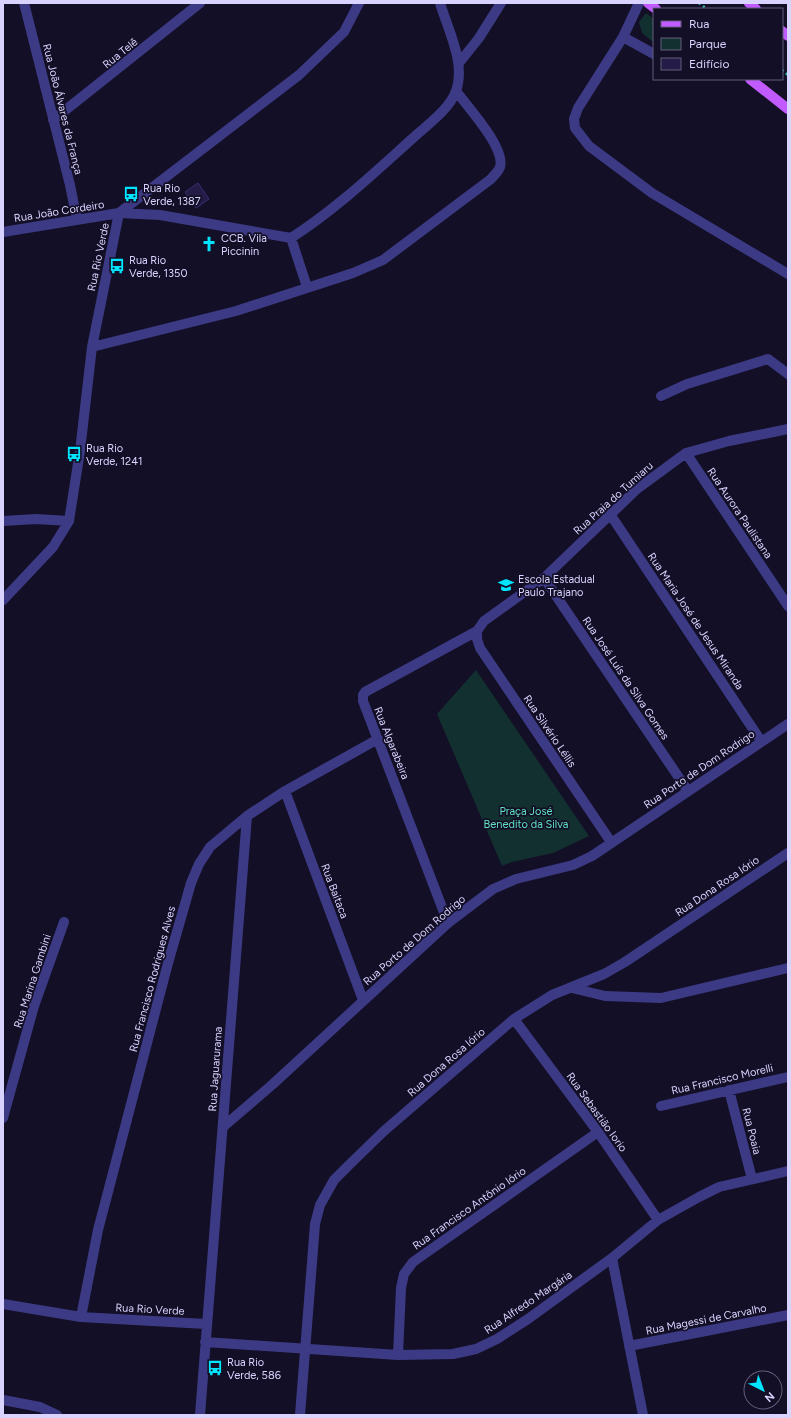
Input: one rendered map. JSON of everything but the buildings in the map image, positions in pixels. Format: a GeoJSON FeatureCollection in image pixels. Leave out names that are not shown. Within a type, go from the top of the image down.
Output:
{"type":"FeatureCollection","features":[{"type":"Feature","properties":{"kind":"main road"},"geometry":{"type":"LineString","coordinates":[[751,80],[788,110]]}},
{"type":"Feature","properties":{"kind":"street","name":"Rua João Álvares da França"},"geometry":{"type":"LineString","coordinates":[[24,3],[70,185],[76,220]]}},
{"type":"Feature","properties":{"kind":"street","name":"Rua Telê"},"geometry":{"type":"LineString","coordinates":[[53,120],[200,3]]}},
{"type":"Feature","properties":{"kind":"street","name":"Rua Rio Verde"},"geometry":{"type":"LineString","coordinates":[[3,600],[53,547],[69,521],[80,451],[92,347],[119,213],[299,75],[344,32],[359,3]]}},
{"type":"Feature","properties":{"kind":"street"},"geometry":{"type":"LineString","coordinates":[[307,286],[291,238],[312,224],[383,166],[443,110],[456,91],[459,63],[440,3]]}},
{"type":"Feature","properties":{"kind":"street"},"geometry":{"type":"LineString","coordinates":[[459,63],[479,38],[501,3]]}},
{"type":"Feature","properties":{"kind":"street"},"geometry":{"type":"LineString","coordinates":[[639,3],[623,36],[578,108],[574,119],[579,134],[589,146],[652,193],[788,274]]}},
{"type":"Feature","properties":{"kind":"street"},"geometry":{"type":"LineString","coordinates":[[623,36],[653,53]]}},
{"type":"Feature","properties":{"kind":"street"},"geometry":{"type":"LineString","coordinates":[[92,347],[236,311],[307,286],[353,273],[383,260],[491,179],[500,168],[501,160],[497,146],[456,91]]}},
{"type":"Feature","properties":{"kind":"street","name":"Rua João Cordeiro"},"geometry":{"type":"LineString","coordinates":[[3,232],[119,213],[160,215],[291,238]]}},
{"type":"Feature","properties":{"kind":"street"},"geometry":{"type":"LineString","coordinates":[[661,396],[687,384],[768,359],[788,374]]}},
{"type":"Feature","properties":{"kind":"street","name":"Rua Praia do Tumiaru"},"geometry":{"type":"LineString","coordinates":[[477,630],[489,617],[544,578],[610,514],[648,480],[686,453],[743,437],[788,429]]}},
{"type":"Feature","properties":{"kind":"street","name":"Rua Aurora Paulistana"},"geometry":{"type":"LineString","coordinates":[[686,453],[788,606]]}},
{"type":"Feature","properties":{"kind":"street","name":"Rua Maria José de Jesus Miranda"},"geometry":{"type":"LineString","coordinates":[[610,514],[761,742]]}},
{"type":"Feature","properties":{"kind":"street"},"geometry":{"type":"LineString","coordinates":[[3,521],[69,521]]}},
{"type":"Feature","properties":{"kind":"street","name":"Rua José Luís da Silva Gomes"},"geometry":{"type":"LineString","coordinates":[[544,578],[688,791]]}},
{"type":"Feature","properties":{"kind":"street","name":"Rua Algarabeira"},"geometry":{"type":"LineString","coordinates":[[448,923],[362,701],[365,692],[477,630]]}},
{"type":"Feature","properties":{"kind":"street","name":"Rua Silvério Léllis"},"geometry":{"type":"LineString","coordinates":[[477,630],[477,639],[480,648],[611,842]]}},
{"type":"Feature","properties":{"kind":"street","name":"Rua Porto de Dom Rodrigo"},"geometry":{"type":"LineString","coordinates":[[223,1127],[273,1084],[448,923],[493,889],[516,879],[573,866],[592,856],[788,724]]}},
{"type":"Feature","properties":{"kind":"street","name":"Rua Francisco Rodrigues Alves"},"geometry":{"type":"LineString","coordinates":[[81,1317],[98,1230],[168,963],[191,883],[199,864],[210,847],[246,816],[285,791],[378,739]]}},
{"type":"Feature","properties":{"kind":"street","name":"Rua Baitaca"},"geometry":{"type":"LineString","coordinates":[[285,791],[364,1000]]}},
{"type":"Feature","properties":{"kind":"street","name":"Rua Jaguarurama"},"geometry":{"type":"LineString","coordinates":[[206,1324],[223,1127],[246,816]]}},
{"type":"Feature","properties":{"kind":"street","name":"Rua Dona Rosa Iório"},"geometry":{"type":"LineString","coordinates":[[300,1415],[315,1224],[320,1205],[334,1180],[384,1131],[514,1019],[552,995],[604,974],[625,962],[788,853]]}},
{"type":"Feature","properties":{"kind":"street","name":"Rua Marina Gambini"},"geometry":{"type":"LineString","coordinates":[[3,1118],[34,1006],[64,922]]}},
{"type":"Feature","properties":{"kind":"street"},"geometry":{"type":"LineString","coordinates":[[572,988],[605,996],[661,998],[788,968]]}},
{"type":"Feature","properties":{"kind":"street","name":"Rua Sebastião Iorio"},"geometry":{"type":"LineString","coordinates":[[514,1019],[598,1132],[658,1220]]}},
{"type":"Feature","properties":{"kind":"street","name":"Rua Francisco Morelli"},"geometry":{"type":"LineString","coordinates":[[661,1106],[788,1077]]}},
{"type":"Feature","properties":{"kind":"street","name":"Rua Poaia"},"geometry":{"type":"LineString","coordinates":[[730,1090],[752,1179]]}},
{"type":"Feature","properties":{"kind":"street","name":"Rua Francisco Antônio Iório"},"geometry":{"type":"LineString","coordinates":[[398,1355],[401,1288],[404,1274],[413,1262],[598,1132]]}},
{"type":"Feature","properties":{"kind":"street","name":"Rua Alfredo Margária"},"geometry":{"type":"LineString","coordinates":[[205,1342],[398,1355],[453,1354],[476,1349],[497,1340],[612,1258],[658,1220],[719,1187],[788,1171]]}},
{"type":"Feature","properties":{"kind":"street"},"geometry":{"type":"LineString","coordinates":[[612,1258],[643,1415]]}},
{"type":"Feature","properties":{"kind":"street","name":"Rua Rio Verde"},"geometry":{"type":"LineString","coordinates":[[3,1304],[81,1317],[206,1324]]}},
{"type":"Feature","properties":{"kind":"street","name":"Rua Magessi de Carvalho"},"geometry":{"type":"LineString","coordinates":[[629,1346],[788,1315]]}},
{"type":"Feature","properties":{"kind":"street"},"geometry":{"type":"LineString","coordinates":[[200,1415],[206,1324]]}},
{"type":"Feature","properties":{"kind":"street"},"geometry":{"type":"LineString","coordinates":[[3,1400],[40,1407],[57,1415]]}},
{"type":"Feature","properties":{"kind":"green space"},"geometry":{"type":"Polygon","coordinates":[[[646,13],[653,18],[653,42],[642,33],[639,22],[646,13]]]}},
{"type":"Feature","properties":{"kind":"green space","name":"Praça José Benedito da Silva"},"geometry":{"type":"Polygon","coordinates":[[[476,670],[589,836],[553,853],[512,862],[502,866],[437,714],[476,670]]]}},
{"type":"Feature","properties":{"kind":"place","name":"Rua Rio Verde, 1387"},"geometry":{"type":"Point","coordinates":[131,194]}},
{"type":"Feature","properties":{"kind":"place","name":"CCB. Vila Piccinin"},"geometry":{"type":"Point","coordinates":[209,244]}},
{"type":"Feature","properties":{"kind":"place","name":"Rua Rio Verde, 1350"},"geometry":{"type":"Point","coordinates":[117,266]}},
{"type":"Feature","properties":{"kind":"place","name":"Rua Rio Verde, 1241"},"geometry":{"type":"Point","coordinates":[74,454]}},
{"type":"Feature","properties":{"kind":"place","name":"Escola Estadual Paulo Trajano"},"geometry":{"type":"Point","coordinates":[506,585]}},
{"type":"Feature","properties":{"kind":"place","name":"Rua Rio Verde, 586"},"geometry":{"type":"Point","coordinates":[215,1368]}}]}
